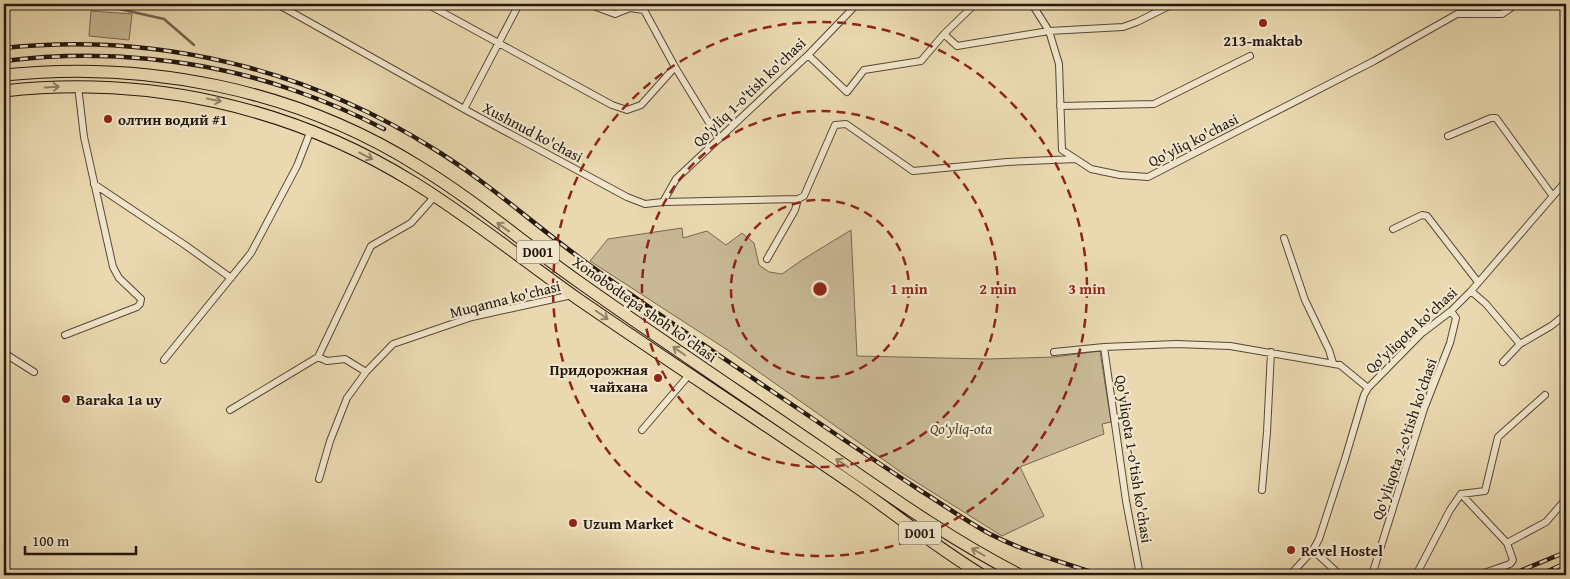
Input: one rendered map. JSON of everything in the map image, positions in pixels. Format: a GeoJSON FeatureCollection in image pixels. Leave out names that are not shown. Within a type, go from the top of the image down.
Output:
{"type":"FeatureCollection","features":[{"type":"Feature","properties":{"kind":"highway","name":"Xonobodtepa shoh ko'chasi"},"geometry":{"type":"LineString","coordinates":[[4,75],[78,71],[157,75],[198,81],[316,115],[384,146],[436,177],[578,281],[920,516],[964,544],[1020,575]]}},
{"type":"Feature","properties":{"kind":"highway","name":"Xonobodtepa shoh ko'chasi"},"geometry":{"type":"LineString","coordinates":[[4,91],[78,86],[138,89],[199,97],[256,111],[310,130],[351,148],[392,169],[435,196],[573,295],[982,575]]}},
{"type":"Feature","properties":{"kind":"highway"},"geometry":{"type":"LineString","coordinates":[[689,375],[698,363]]}},
{"type":"Feature","properties":{"kind":"street","name":"Xushnud ko'chasi"},"geometry":{"type":"LineString","coordinates":[[277,4],[464,109],[627,197],[645,204],[663,202],[798,200]]}},
{"type":"Feature","properties":{"kind":"street"},"geometry":{"type":"LineString","coordinates":[[427,4],[612,105],[627,110],[641,105],[675,67]]}},
{"type":"Feature","properties":{"kind":"street"},"geometry":{"type":"LineString","coordinates":[[464,109],[519,4]]}},
{"type":"Feature","properties":{"kind":"street"},"geometry":{"type":"LineString","coordinates":[[588,4],[615,14],[630,8],[644,10],[675,67],[719,139]]}},
{"type":"Feature","properties":{"kind":"street","name":"Qo'yliq 1-o'tish ko'chasi"},"geometry":{"type":"LineString","coordinates":[[663,202],[676,179],[808,55],[857,4]]}},
{"type":"Feature","properties":{"kind":"street"},"geometry":{"type":"LineString","coordinates":[[808,55],[847,92],[864,70],[921,62],[944,34],[975,4]]}},
{"type":"Feature","properties":{"kind":"street"},"geometry":{"type":"LineString","coordinates":[[1032,4],[1049,32],[1059,64],[1062,150],[1076,159]]}},
{"type":"Feature","properties":{"kind":"street"},"geometry":{"type":"LineString","coordinates":[[944,34],[957,46],[1049,32],[1123,27],[1173,4]]}},
{"type":"Feature","properties":{"kind":"street","name":"Qo'yliq ko'chasi"},"geometry":{"type":"LineString","coordinates":[[1076,159],[1091,169],[1120,175],[1148,177],[1366,65],[1458,14],[1502,14],[1517,4]]}},
{"type":"Feature","properties":{"kind":"street"},"geometry":{"type":"LineString","coordinates":[[1060,106],[1154,104],[1250,56]]}},
{"type":"Feature","properties":{"kind":"street"},"geometry":{"type":"LineString","coordinates":[[65,335],[140,304],[141,299],[119,278],[113,267],[84,137],[78,86]]}},
{"type":"Feature","properties":{"kind":"street"},"geometry":{"type":"LineString","coordinates":[[1448,136],[1491,118],[1496,118],[1552,195]]}},
{"type":"Feature","properties":{"kind":"street"},"geometry":{"type":"LineString","coordinates":[[767,259],[795,210],[798,200],[804,196],[835,125],[846,124],[913,171],[1007,162],[1076,159]]}},
{"type":"Feature","properties":{"kind":"street"},"geometry":{"type":"LineString","coordinates":[[164,360],[251,252],[297,166],[310,130]]}},
{"type":"Feature","properties":{"kind":"street","name":"Qo'yliqota ko'chasi"},"geometry":{"type":"LineString","coordinates":[[1290,575],[1313,550],[1319,539],[1346,458],[1364,395],[1368,388],[1422,333],[1451,311],[1471,291],[1566,181]]}},
{"type":"Feature","properties":{"kind":"street"},"geometry":{"type":"LineString","coordinates":[[94,184],[231,278]]}},
{"type":"Feature","properties":{"kind":"street"},"geometry":{"type":"LineString","coordinates":[[230,410],[318,356],[371,246],[412,223],[435,196]]}},
{"type":"Feature","properties":{"kind":"street"},"geometry":{"type":"LineString","coordinates":[[1393,229],[1422,215],[1427,216],[1478,282]]}},
{"type":"Feature","properties":{"kind":"street"},"geometry":{"type":"LineString","coordinates":[[1284,238],[1305,300],[1329,350],[1333,363]]}},
{"type":"Feature","properties":{"kind":"street"},"geometry":{"type":"LineString","coordinates":[[1471,291],[1486,304],[1520,344]]}},
{"type":"Feature","properties":{"kind":"street","name":"Muqanna ko'chasi"},"geometry":{"type":"LineString","coordinates":[[319,479],[330,441],[347,398],[366,372],[393,344],[472,316],[573,295]]}},
{"type":"Feature","properties":{"kind":"street","name":"Qo'yliqota 2-o'tish ko'chasi"},"geometry":{"type":"LineString","coordinates":[[1372,575],[1424,409],[1450,343],[1456,318],[1451,311]]}},
{"type":"Feature","properties":{"kind":"street"},"geometry":{"type":"LineString","coordinates":[[1503,362],[1520,344],[1551,326],[1566,314]]}},
{"type":"Feature","properties":{"kind":"street"},"geometry":{"type":"LineString","coordinates":[[1054,352],[1104,347],[1209,344],[1230,346],[1340,365],[1368,388]]}},
{"type":"Feature","properties":{"kind":"street","name":"Qo'yliqota 1-o'tish ko'chasi"},"geometry":{"type":"LineString","coordinates":[[1104,347],[1126,502],[1140,575]]}},
{"type":"Feature","properties":{"kind":"street"},"geometry":{"type":"LineString","coordinates":[[1262,490],[1271,352]]}},
{"type":"Feature","properties":{"kind":"street"},"geometry":{"type":"LineString","coordinates":[[4,353],[34,372]]}},
{"type":"Feature","properties":{"kind":"street"},"geometry":{"type":"LineString","coordinates":[[318,356],[327,361],[345,359],[366,372]]}},
{"type":"Feature","properties":{"kind":"street"},"geometry":{"type":"LineString","coordinates":[[642,430],[689,375]]}},
{"type":"Feature","properties":{"kind":"street"},"geometry":{"type":"LineString","coordinates":[[1461,494],[1484,491],[1498,438],[1546,395]]}},
{"type":"Feature","properties":{"kind":"street"},"geometry":{"type":"LineString","coordinates":[[1461,494],[1507,543],[1513,560],[1510,564],[1478,575]]}},
{"type":"Feature","properties":{"kind":"street"},"geometry":{"type":"LineString","coordinates":[[1416,575],[1461,494]]}},
{"type":"Feature","properties":{"kind":"street"},"geometry":{"type":"LineString","coordinates":[[1507,543],[1546,522],[1566,499]]}},
{"type":"Feature","properties":{"kind":"street"},"geometry":{"type":"LineString","coordinates":[[1313,550],[1340,575]]}},
{"type":"Feature","properties":{"kind":"green space"},"geometry":{"type":"Polygon","coordinates":[[[91,11],[132,14],[129,40],[89,36],[91,11]]]}},
{"type":"Feature","properties":{"kind":"green space","name":"Qo‘yliq-ota"},"geometry":{"type":"Polygon","coordinates":[[[682,228],[683,238],[707,231],[726,245],[742,233],[754,243],[759,265],[769,272],[782,274],[851,230],[857,356],[987,359],[1054,357],[1100,351],[1111,422],[1102,424],[1104,434],[1020,467],[1044,516],[1002,536],[905,475],[729,351],[590,261],[608,239],[682,228]]]}},
{"type":"Feature","properties":{"kind":"waterway"},"geometry":{"type":"LineString","coordinates":[[97,4],[164,19],[194,45]]}},
{"type":"Feature","properties":{"kind":"railway"},"geometry":{"type":"LineString","coordinates":[[4,48],[61,44],[117,46],[172,52],[227,62],[281,77],[334,97],[385,121],[453,161],[580,258],[636,298],[921,491],[990,534],[1045,557],[1101,575]]}},
{"type":"Feature","properties":{"kind":"railway"},"geometry":{"type":"LineString","coordinates":[[4,61],[40,57],[113,56],[150,59],[223,70],[293,90],[340,108],[384,129]]}},
{"type":"Feature","properties":{"kind":"railway"},"geometry":{"type":"LineString","coordinates":[[1510,575],[1566,552]]}},
{"type":"Feature","properties":{"kind":"railway"},"geometry":{"type":"LineString","coordinates":[[1539,575],[1566,563]]}},
{"type":"Feature","properties":{"kind":"place","name":"213-maktab"},"geometry":{"type":"Point","coordinates":[1263,23]}},
{"type":"Feature","properties":{"kind":"place","name":"олтин водий #1"},"geometry":{"type":"Point","coordinates":[108,119]}},
{"type":"Feature","properties":{"kind":"place","name":"Придорожная чайхана"},"geometry":{"type":"Point","coordinates":[658,378]}},
{"type":"Feature","properties":{"kind":"place","name":"Baraka 1a uy"},"geometry":{"type":"Point","coordinates":[66,399]}},
{"type":"Feature","properties":{"kind":"place","name":"Uzum Market"},"geometry":{"type":"Point","coordinates":[573,523]}},
{"type":"Feature","properties":{"kind":"place","name":"Revel Hostel"},"geometry":{"type":"Point","coordinates":[1291,550]}}]}
